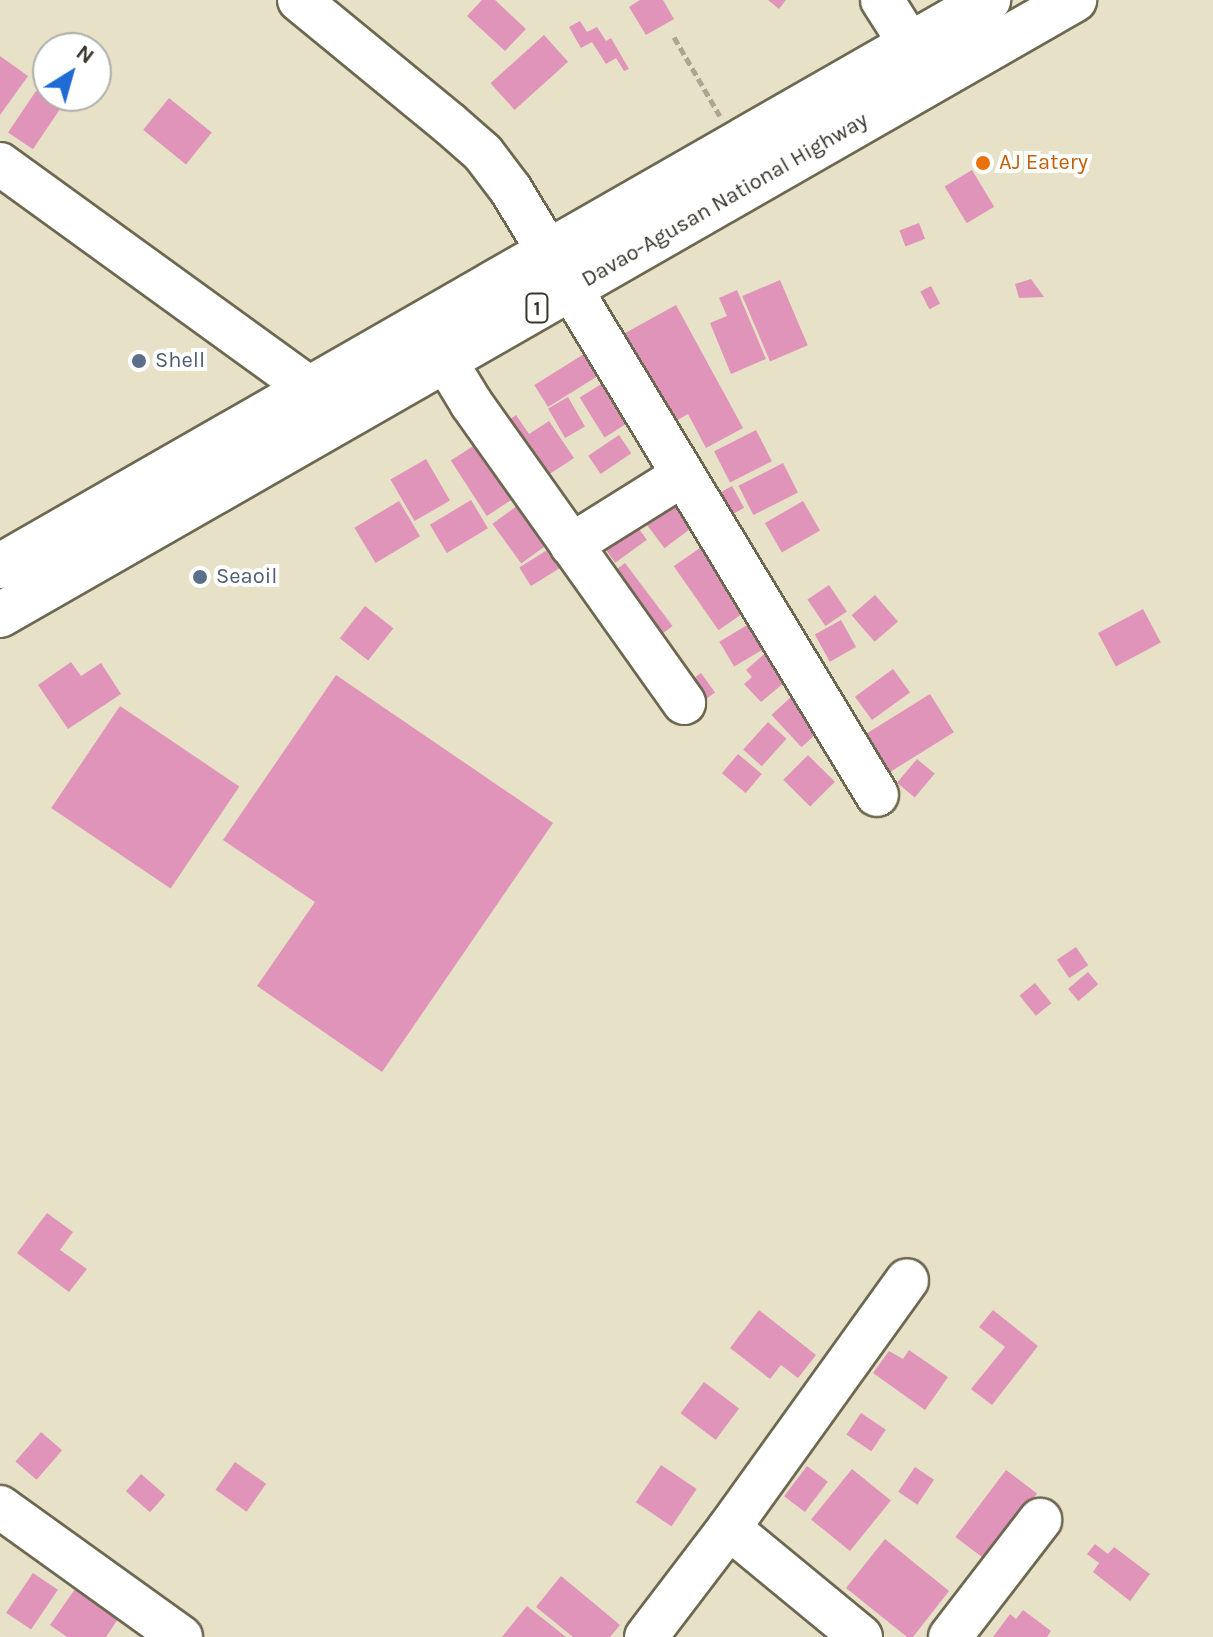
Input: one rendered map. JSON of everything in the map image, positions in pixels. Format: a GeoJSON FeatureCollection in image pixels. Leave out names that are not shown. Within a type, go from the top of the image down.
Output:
{"type":"FeatureCollection","features":[{"type":"Feature","properties":{"kind":"highway","name":"Davao-Agusan National Highway"},"geometry":{"type":"LineString","coordinates":[[0,566],[988,0]]}},
{"type":"Feature","properties":{"kind":"highway","name":"Davao-Agusan National Highway"},"geometry":{"type":"LineString","coordinates":[[0,615],[571,288],[1049,6]]}},
{"type":"Feature","properties":{"kind":"street"},"geometry":{"type":"LineString","coordinates":[[299,0],[483,153],[511,190],[877,795]]}},
{"type":"Feature","properties":{"kind":"street"},"geometry":{"type":"LineString","coordinates":[[882,0],[910,44]]}},
{"type":"Feature","properties":{"kind":"street"},"geometry":{"type":"LineString","coordinates":[[0,164],[310,388],[332,425]]}},
{"type":"Feature","properties":{"kind":"street"},"geometry":{"type":"LineString","coordinates":[[445,360],[684,703]]}},
{"type":"Feature","properties":{"kind":"street"},"geometry":{"type":"LineString","coordinates":[[571,545],[683,475]]}},
{"type":"Feature","properties":{"kind":"street"},"geometry":{"type":"LineString","coordinates":[[646,1637],[729,1528],[907,1280]]}},
{"type":"Feature","properties":{"kind":"street"},"geometry":{"type":"LineString","coordinates":[[0,1507],[181,1637]]}},
{"type":"Feature","properties":{"kind":"street"},"geometry":{"type":"LineString","coordinates":[[950,1637],[1040,1520]]}},
{"type":"Feature","properties":{"kind":"street"},"geometry":{"type":"LineString","coordinates":[[729,1528],[861,1637]]}},
{"type":"Feature","properties":{"kind":"path"},"geometry":{"type":"LineString","coordinates":[[674,37],[737,144]]}},
{"type":"Feature","properties":{"kind":"building"},"geometry":{"type":"Polygon","coordinates":[[[482,0],[495,0],[526,29],[505,51],[467,16],[482,0]]]}},
{"type":"Feature","properties":{"kind":"building"},"geometry":{"type":"Polygon","coordinates":[[[640,0],[663,0],[674,19],[646,35],[629,7],[640,0]]]}},
{"type":"Feature","properties":{"kind":"building"},"geometry":{"type":"Polygon","coordinates":[[[768,0],[786,0],[779,9],[768,0]]]}},
{"type":"Feature","properties":{"kind":"building"},"geometry":{"type":"Polygon","coordinates":[[[580,21],[587,32],[597,27],[606,41],[611,38],[629,69],[624,71],[616,58],[606,64],[592,42],[581,48],[569,27],[580,21]]]}},
{"type":"Feature","properties":{"kind":"building"},"geometry":{"type":"Polygon","coordinates":[[[544,35],[568,62],[515,110],[490,83],[544,35]]]}},
{"type":"Feature","properties":{"kind":"building"},"geometry":{"type":"Polygon","coordinates":[[[0,56],[28,76],[0,115],[0,56]]]}},
{"type":"Feature","properties":{"kind":"building"},"geometry":{"type":"Polygon","coordinates":[[[32,97],[32,112],[58,112],[33,149],[8,132],[32,97]]]}},
{"type":"Feature","properties":{"kind":"building"},"geometry":{"type":"Polygon","coordinates":[[[169,98],[212,133],[186,164],[143,130],[169,98]]]}},
{"type":"Feature","properties":{"kind":"building"},"geometry":{"type":"Polygon","coordinates":[[[972,170],[994,207],[967,223],[945,186],[972,170]]]}},
{"type":"Feature","properties":{"kind":"building"},"geometry":{"type":"Polygon","coordinates":[[[919,223],[925,239],[905,246],[899,231],[919,223]]]}},
{"type":"Feature","properties":{"kind":"building"},"geometry":{"type":"Polygon","coordinates":[[[1031,279],[1044,297],[1019,298],[1015,284],[1031,279]]]}},
{"type":"Feature","properties":{"kind":"building"},"geometry":{"type":"Polygon","coordinates":[[[780,280],[808,345],[770,361],[742,296],[780,280]]]}},
{"type":"Feature","properties":{"kind":"building"},"geometry":{"type":"Polygon","coordinates":[[[931,286],[940,304],[929,309],[920,291],[931,286]]]}},
{"type":"Feature","properties":{"kind":"building"},"geometry":{"type":"Polygon","coordinates":[[[737,290],[766,359],[731,374],[710,323],[727,316],[719,298],[737,290]]]}},
{"type":"Feature","properties":{"kind":"building"},"geometry":{"type":"Polygon","coordinates":[[[676,305],[743,428],[706,448],[688,414],[667,426],[618,337],[676,305]]]}},
{"type":"Feature","properties":{"kind":"building"},"geometry":{"type":"Polygon","coordinates":[[[592,349],[606,371],[548,407],[534,385],[592,349]]]}},
{"type":"Feature","properties":{"kind":"building"},"geometry":{"type":"Polygon","coordinates":[[[611,378],[636,418],[605,437],[580,398],[611,378]]]}},
{"type":"Feature","properties":{"kind":"building"},"geometry":{"type":"Polygon","coordinates":[[[568,397],[585,426],[565,438],[548,408],[568,397]]]}},
{"type":"Feature","properties":{"kind":"building"},"geometry":{"type":"Polygon","coordinates":[[[516,415],[529,434],[549,421],[574,458],[539,481],[502,425],[516,415]]]}},
{"type":"Feature","properties":{"kind":"building"},"geometry":{"type":"Polygon","coordinates":[[[756,430],[772,461],[730,483],[714,451],[756,430]]]}},
{"type":"Feature","properties":{"kind":"building"},"geometry":{"type":"Polygon","coordinates":[[[619,435],[631,453],[601,474],[588,456],[619,435]]]}},
{"type":"Feature","properties":{"kind":"building"},"geometry":{"type":"Polygon","coordinates":[[[481,441],[517,496],[487,516],[451,461],[481,441]]]}},
{"type":"Feature","properties":{"kind":"building"},"geometry":{"type":"Polygon","coordinates":[[[426,459],[450,501],[414,521],[390,480],[426,459]]]}},
{"type":"Feature","properties":{"kind":"building"},"geometry":{"type":"Polygon","coordinates":[[[783,463],[798,492],[753,515],[738,486],[783,463]]]}},
{"type":"Feature","properties":{"kind":"building"},"geometry":{"type":"Polygon","coordinates":[[[732,486],[744,508],[729,516],[717,494],[732,486]]]}},
{"type":"Feature","properties":{"kind":"building"},"geometry":{"type":"Polygon","coordinates":[[[671,492],[696,525],[665,548],[640,515],[671,492]]]}},
{"type":"Feature","properties":{"kind":"building"},"geometry":{"type":"Polygon","coordinates":[[[528,498],[557,538],[521,564],[492,524],[528,498]]]}},
{"type":"Feature","properties":{"kind":"building"},"geometry":{"type":"Polygon","coordinates":[[[471,500],[488,528],[447,553],[430,525],[471,500]]]}},
{"type":"Feature","properties":{"kind":"building"},"geometry":{"type":"Polygon","coordinates":[[[399,501],[420,536],[376,563],[354,528],[399,501]]]}},
{"type":"Feature","properties":{"kind":"building"},"geometry":{"type":"Polygon","coordinates":[[[803,501],[820,530],[782,552],[765,523],[803,501]]]}},
{"type":"Feature","properties":{"kind":"building"},"geometry":{"type":"Polygon","coordinates":[[[631,518],[647,540],[615,563],[599,541],[631,518]]]}},
{"type":"Feature","properties":{"kind":"building"},"geometry":{"type":"Polygon","coordinates":[[[560,542],[572,561],[531,586],[519,567],[560,542]]]}},
{"type":"Feature","properties":{"kind":"building"},"geometry":{"type":"Polygon","coordinates":[[[700,548],[745,612],[719,630],[674,566],[700,548]]]}},
{"type":"Feature","properties":{"kind":"building"},"geometry":{"type":"Polygon","coordinates":[[[625,563],[673,626],[653,641],[605,578],[625,563]]]}},
{"type":"Feature","properties":{"kind":"building"},"geometry":{"type":"Polygon","coordinates":[[[829,585],[847,612],[825,626],[807,600],[829,585]]]}},
{"type":"Feature","properties":{"kind":"building"},"geometry":{"type":"Polygon","coordinates":[[[875,595],[898,621],[875,642],[852,615],[875,595]]]}},
{"type":"Feature","properties":{"kind":"building"},"geometry":{"type":"Polygon","coordinates":[[[365,606],[393,628],[368,660],[340,638],[365,606]]]}},
{"type":"Feature","properties":{"kind":"building"},"geometry":{"type":"Polygon","coordinates":[[[1143,609],[1161,643],[1116,666],[1098,633],[1143,609]]]}},
{"type":"Feature","properties":{"kind":"building"},"geometry":{"type":"Polygon","coordinates":[[[757,619],[772,644],[734,667],[719,642],[757,619]]]}},
{"type":"Feature","properties":{"kind":"building"},"geometry":{"type":"Polygon","coordinates":[[[841,620],[856,647],[830,662],[815,635],[841,620]]]}},
{"type":"Feature","properties":{"kind":"building"},"geometry":{"type":"Polygon","coordinates":[[[769,650],[792,676],[761,702],[744,684],[752,677],[746,670],[769,650]]]}},
{"type":"Feature","properties":{"kind":"building"},"geometry":{"type":"Polygon","coordinates":[[[71,662],[81,676],[101,663],[121,694],[68,729],[38,685],[71,662]]]}},
{"type":"Feature","properties":{"kind":"building"},"geometry":{"type":"Polygon","coordinates":[[[893,669],[910,692],[872,720],[855,697],[893,669]]]}},
{"type":"Feature","properties":{"kind":"building"},"geometry":{"type":"Polygon","coordinates":[[[701,673],[715,692],[695,707],[681,688],[701,673]]]}},
{"type":"Feature","properties":{"kind":"building"},"geometry":{"type":"Polygon","coordinates":[[[336,675],[553,823],[382,1072],[257,986],[315,902],[223,840],[336,675]]]}},
{"type":"Feature","properties":{"kind":"building"},"geometry":{"type":"Polygon","coordinates":[[[930,694],[954,732],[881,778],[857,740],[930,694]]]}},
{"type":"Feature","properties":{"kind":"building"},"geometry":{"type":"Polygon","coordinates":[[[792,696],[822,728],[802,747],[772,715],[792,696]]]}},
{"type":"Feature","properties":{"kind":"building"},"geometry":{"type":"Polygon","coordinates":[[[120,706],[239,787],[171,888],[51,808],[120,706]]]}},
{"type":"Feature","properties":{"kind":"building"},"geometry":{"type":"Polygon","coordinates":[[[768,722],[787,739],[762,766],[743,749],[768,722]]]}},
{"type":"Feature","properties":{"kind":"building"},"geometry":{"type":"Polygon","coordinates":[[[738,754],[762,774],[746,793],[722,773],[738,754]]]}},
{"type":"Feature","properties":{"kind":"building"},"geometry":{"type":"Polygon","coordinates":[[[808,755],[835,782],[810,807],[783,780],[808,755]]]}},
{"type":"Feature","properties":{"kind":"building"},"geometry":{"type":"Polygon","coordinates":[[[917,759],[935,774],[915,798],[897,783],[917,759]]]}},
{"type":"Feature","properties":{"kind":"building"},"geometry":{"type":"Polygon","coordinates":[[[1076,947],[1088,965],[1069,978],[1057,960],[1076,947]]]}},
{"type":"Feature","properties":{"kind":"building"},"geometry":{"type":"Polygon","coordinates":[[[1088,972],[1098,984],[1078,1001],[1068,989],[1088,972]]]}},
{"type":"Feature","properties":{"kind":"building"},"geometry":{"type":"Polygon","coordinates":[[[1035,983],[1051,1003],[1036,1016],[1019,996],[1035,983]]]}},
{"type":"Feature","properties":{"kind":"building"},"geometry":{"type":"Polygon","coordinates":[[[47,1213],[73,1232],[60,1250],[87,1269],[69,1292],[17,1253],[47,1213]]]}},
{"type":"Feature","properties":{"kind":"building"},"geometry":{"type":"Polygon","coordinates":[[[759,1310],[816,1355],[798,1378],[781,1365],[770,1379],[730,1348],[759,1310]]]}},
{"type":"Feature","properties":{"kind":"building"},"geometry":{"type":"Polygon","coordinates":[[[993,1310],[1038,1346],[992,1405],[971,1389],[1005,1347],[979,1327],[993,1310]]]}},
{"type":"Feature","properties":{"kind":"building"},"geometry":{"type":"Polygon","coordinates":[[[909,1350],[948,1377],[925,1410],[873,1373],[889,1351],[903,1359],[909,1350]]]}},
{"type":"Feature","properties":{"kind":"building"},"geometry":{"type":"Polygon","coordinates":[[[704,1382],[739,1408],[716,1440],[681,1413],[704,1382]]]}},
{"type":"Feature","properties":{"kind":"building"},"geometry":{"type":"Polygon","coordinates":[[[861,1413],[886,1430],[871,1451],[846,1435],[861,1413]]]}},
{"type":"Feature","properties":{"kind":"building"},"geometry":{"type":"Polygon","coordinates":[[[41,1432],[62,1450],[37,1480],[15,1461],[41,1432]]]}},
{"type":"Feature","properties":{"kind":"building"},"geometry":{"type":"Polygon","coordinates":[[[235,1462],[266,1484],[247,1512],[215,1490],[235,1462]]]}},
{"type":"Feature","properties":{"kind":"building"},"geometry":{"type":"Polygon","coordinates":[[[661,1465],[697,1489],[671,1526],[636,1502],[661,1465]]]}},
{"type":"Feature","properties":{"kind":"building"},"geometry":{"type":"Polygon","coordinates":[[[807,1466],[828,1482],[805,1512],[784,1496],[807,1466]]]}},
{"type":"Feature","properties":{"kind":"building"},"geometry":{"type":"Polygon","coordinates":[[[915,1467],[934,1480],[917,1505],[898,1492],[915,1467]]]}},
{"type":"Feature","properties":{"kind":"building"},"geometry":{"type":"Polygon","coordinates":[[[852,1469],[891,1500],[850,1551],[811,1520],[852,1469]]]}},
{"type":"Feature","properties":{"kind":"building"},"geometry":{"type":"Polygon","coordinates":[[[1006,1470],[1037,1493],[987,1561],[955,1537],[1006,1470]]]}},
{"type":"Feature","properties":{"kind":"building"},"geometry":{"type":"Polygon","coordinates":[[[141,1474],[165,1495],[150,1512],[126,1491],[141,1474]]]}},
{"type":"Feature","properties":{"kind":"building"},"geometry":{"type":"Polygon","coordinates":[[[885,1539],[949,1591],[913,1637],[907,1637],[846,1588],[885,1539]]]}},
{"type":"Feature","properties":{"kind":"building"},"geometry":{"type":"Polygon","coordinates":[[[1095,1544],[1108,1554],[1114,1547],[1150,1574],[1130,1601],[1093,1572],[1099,1563],[1087,1554],[1095,1544]]]}},
{"type":"Feature","properties":{"kind":"building"},"geometry":{"type":"Polygon","coordinates":[[[33,1573],[58,1590],[31,1630],[6,1613],[33,1573]]]}},
{"type":"Feature","properties":{"kind":"building"},"geometry":{"type":"Polygon","coordinates":[[[561,1576],[620,1625],[610,1637],[573,1637],[536,1607],[561,1576]]]}},
{"type":"Feature","properties":{"kind":"building"},"geometry":{"type":"Polygon","coordinates":[[[75,1589],[118,1619],[106,1637],[67,1637],[50,1625],[75,1589]]]}},
{"type":"Feature","properties":{"kind":"building"},"geometry":{"type":"Polygon","coordinates":[[[527,1606],[566,1637],[502,1637],[527,1606]]]}},
{"type":"Feature","properties":{"kind":"building"},"geometry":{"type":"Polygon","coordinates":[[[1023,1610],[1051,1631],[1047,1637],[993,1637],[1010,1614],[1016,1619],[1023,1610]]]}},
{"type":"Feature","properties":{"kind":"place","name":"AJ Eatery"},"geometry":{"type":"Point","coordinates":[983,163]}},
{"type":"Feature","properties":{"kind":"place","name":"Shell"},"geometry":{"type":"Point","coordinates":[139,361]}},
{"type":"Feature","properties":{"kind":"place","name":"Seaoil"},"geometry":{"type":"Point","coordinates":[200,577]}}]}
